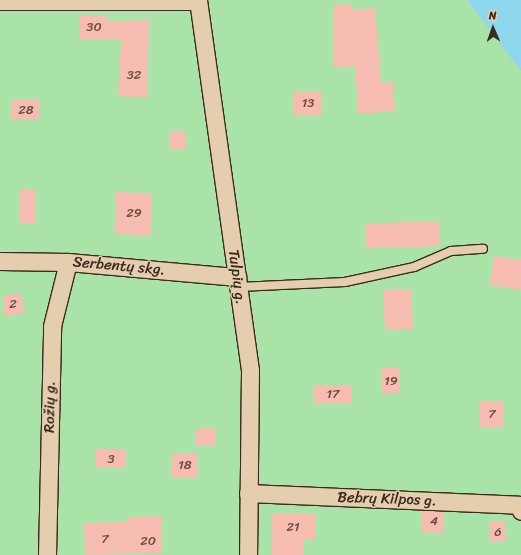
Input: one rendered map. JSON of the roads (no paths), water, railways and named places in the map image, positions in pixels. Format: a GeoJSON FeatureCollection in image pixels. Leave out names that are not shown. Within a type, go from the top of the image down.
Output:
{"type":"FeatureCollection","features":[{"type":"Feature","properties":{"kind":"street"},"geometry":{"type":"LineString","coordinates":[[0,0],[198,1]]}},
{"type":"Feature","properties":{"kind":"street","name":"Tulpių g."},"geometry":{"type":"LineString","coordinates":[[198,1],[250,370],[248,555]]}},
{"type":"Feature","properties":{"kind":"street","name":"Serbentų skg."},"geometry":{"type":"LineString","coordinates":[[0,260],[68,262],[238,282]]}},
{"type":"Feature","properties":{"kind":"street","name":"Rožių g."},"geometry":{"type":"LineString","coordinates":[[47,555],[52,326],[68,262]]}},
{"type":"Feature","properties":{"kind":"street","name":"Bebrų Kilpos g."},"geometry":{"type":"LineString","coordinates":[[248,493],[520,505],[521,511]]}},
{"type":"Feature","properties":{"kind":"lane"},"geometry":{"type":"LineString","coordinates":[[238,282],[345,282],[414,267],[451,251],[483,248]]}},
{"type":"Feature","properties":{"kind":"water"},"geometry":{"type":"Polygon","coordinates":[[[467,0],[521,0],[521,71],[467,0]]]}}]}
